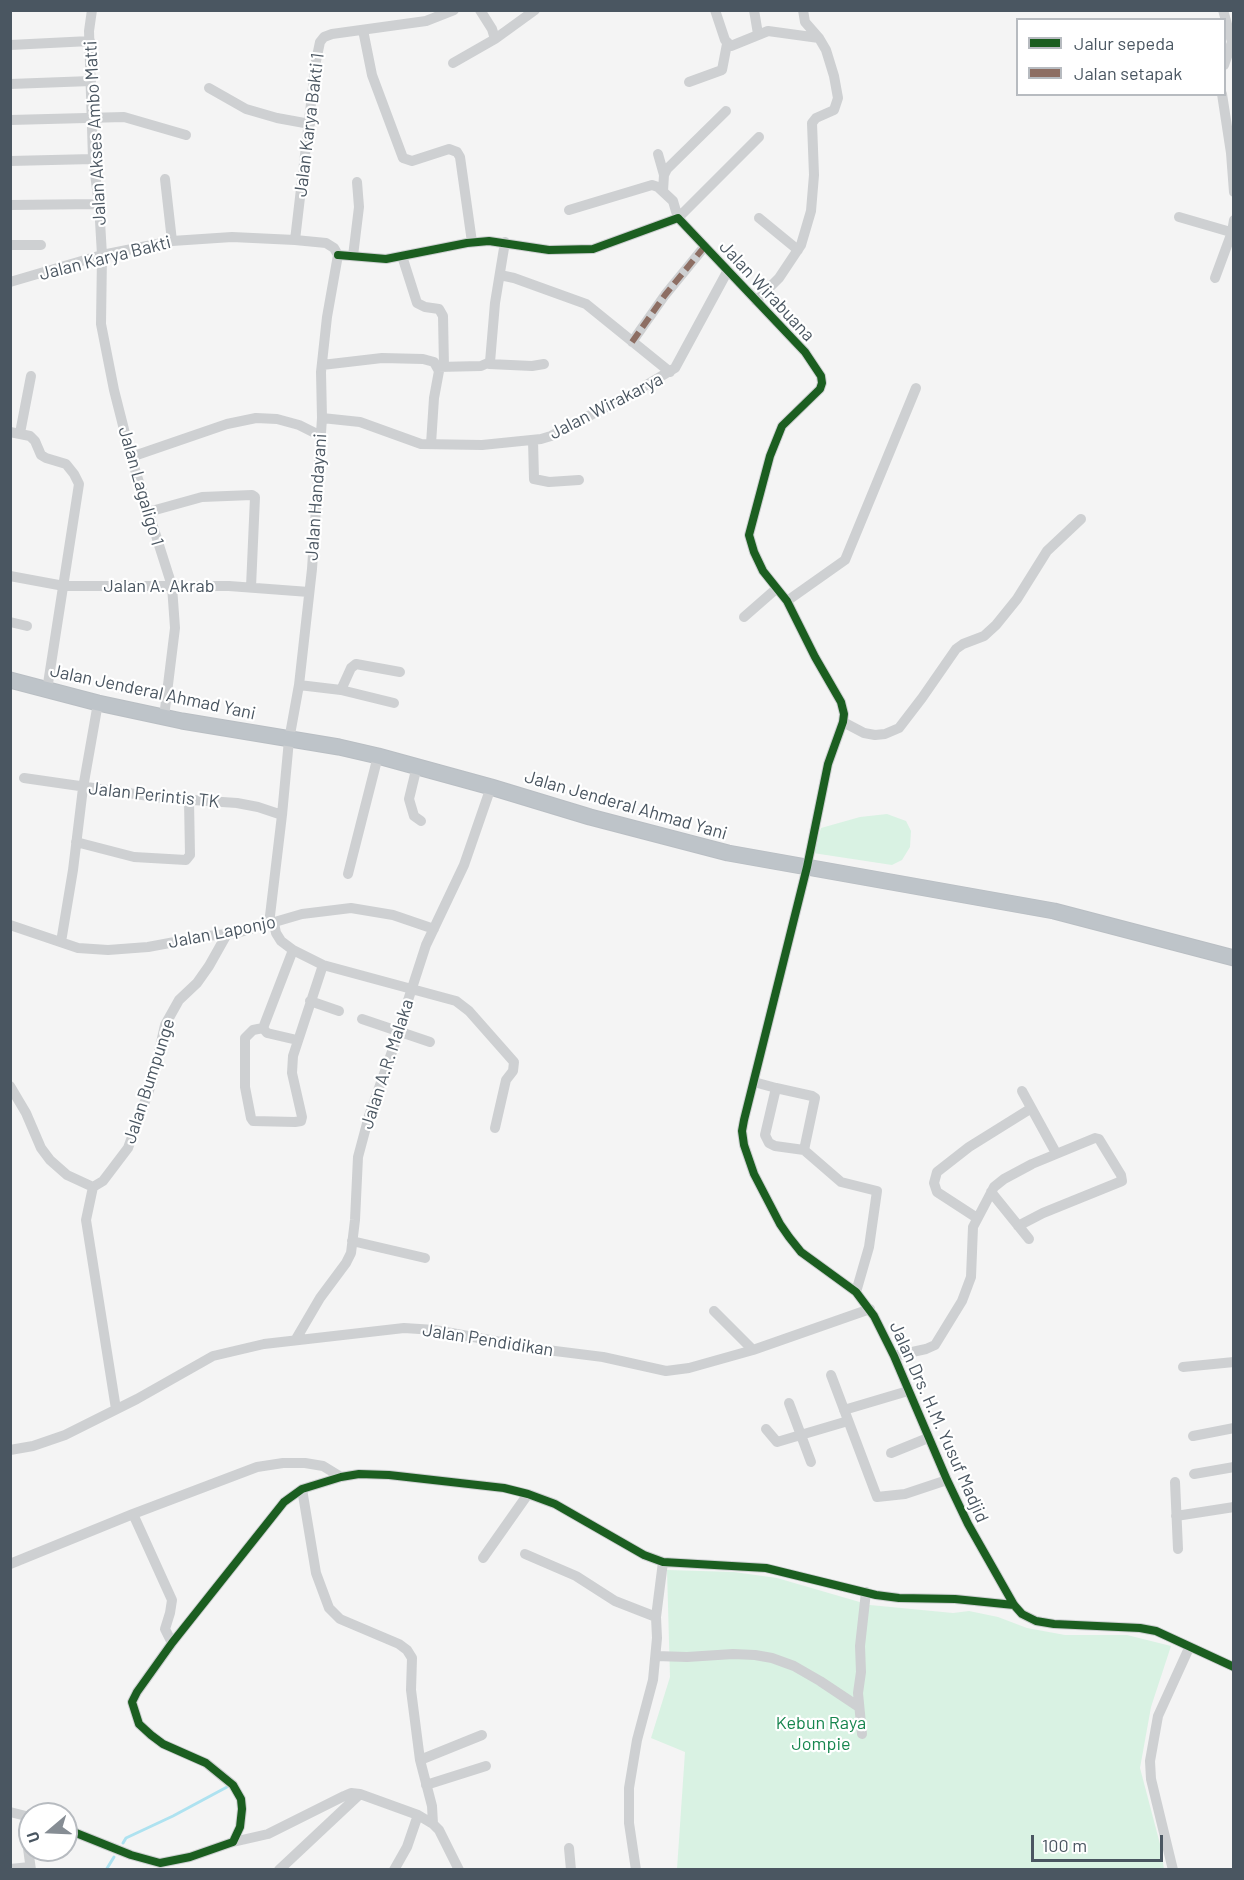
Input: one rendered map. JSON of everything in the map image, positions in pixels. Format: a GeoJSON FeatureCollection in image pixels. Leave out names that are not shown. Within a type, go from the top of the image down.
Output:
{"type":"FeatureCollection","features":[{"type":"Feature","properties":{"kind":"highway","name":"Jalan Jenderal Ahmad Yani"},"geometry":{"type":"LineString","coordinates":[[10,680],[164,717],[339,747],[378,756],[590,817],[728,853],[1071,914],[1233,958]]}},
{"type":"Feature","properties":{"kind":"street","name":"Jalan Akses Ambo Matti"},"geometry":{"type":"LineString","coordinates":[[92,10],[90,41],[93,159],[102,255]]}},
{"type":"Feature","properties":{"kind":"street","name":"Jalan Karya Bakti 1"},"geometry":{"type":"LineString","coordinates":[[295,240],[320,42],[324,37],[332,34],[426,21],[454,10]]}},
{"type":"Feature","properties":{"kind":"street"},"geometry":{"type":"LineString","coordinates":[[480,10],[492,29],[495,39]]}},
{"type":"Feature","properties":{"kind":"street"},"geometry":{"type":"LineString","coordinates":[[453,63],[495,39],[535,10]]}},
{"type":"Feature","properties":{"kind":"street"},"geometry":{"type":"LineString","coordinates":[[689,82],[722,70],[727,44],[715,10]]}},
{"type":"Feature","properties":{"kind":"street"},"geometry":{"type":"LineString","coordinates":[[754,10],[758,34]]}},
{"type":"Feature","properties":{"kind":"street"},"geometry":{"type":"LineString","coordinates":[[756,301],[779,278],[798,250],[811,211],[814,175],[812,123],[816,118],[834,110],[838,98],[826,50],[805,22],[803,10]]}},
{"type":"Feature","properties":{"kind":"street"},"geometry":{"type":"LineString","coordinates":[[1226,21],[1232,42],[1226,59]]}},
{"type":"Feature","properties":{"kind":"street"},"geometry":{"type":"LineString","coordinates":[[363,30],[372,75],[403,158],[412,161],[448,149],[457,152],[460,157],[472,242]]}},
{"type":"Feature","properties":{"kind":"street"},"geometry":{"type":"LineString","coordinates":[[727,44],[731,46],[738,44],[768,31],[819,38]]}},
{"type":"Feature","properties":{"kind":"street"},"geometry":{"type":"LineString","coordinates":[[10,45],[90,41]]}},
{"type":"Feature","properties":{"kind":"street"},"geometry":{"type":"LineString","coordinates":[[10,84],[91,81]]}},
{"type":"Feature","properties":{"kind":"street"},"geometry":{"type":"LineString","coordinates":[[209,88],[246,109],[310,124]]}},
{"type":"Feature","properties":{"kind":"street"},"geometry":{"type":"LineString","coordinates":[[1222,96],[1231,153],[1233,192]]}},
{"type":"Feature","properties":{"kind":"street"},"geometry":{"type":"LineString","coordinates":[[664,175],[682,153],[726,111]]}},
{"type":"Feature","properties":{"kind":"street"},"geometry":{"type":"LineString","coordinates":[[10,120],[124,117],[165,127],[186,135]]}},
{"type":"Feature","properties":{"kind":"street"},"geometry":{"type":"LineString","coordinates":[[338,255],[383,259],[472,242],[505,242],[549,250],[593,249],[678,218],[759,137]]}},
{"type":"Feature","properties":{"kind":"street"},"geometry":{"type":"LineString","coordinates":[[658,154],[664,175],[663,191]]}},
{"type":"Feature","properties":{"kind":"street"},"geometry":{"type":"LineString","coordinates":[[10,161],[93,159]]}},
{"type":"Feature","properties":{"kind":"street"},"geometry":{"type":"LineString","coordinates":[[165,179],[172,241]]}},
{"type":"Feature","properties":{"kind":"street"},"geometry":{"type":"LineString","coordinates":[[352,256],[359,207],[357,182]]}},
{"type":"Feature","properties":{"kind":"street"},"geometry":{"type":"LineString","coordinates":[[569,210],[652,185],[663,191]]}},
{"type":"Feature","properties":{"kind":"street","name":"Jalan Wirabuana"},"geometry":{"type":"LineString","coordinates":[[663,191],[675,204],[678,218],[805,352],[821,376],[820,389],[782,426],[770,456],[750,530],[750,539],[757,560],[787,601],[841,702],[843,722]]}},
{"type":"Feature","properties":{"kind":"street"},"geometry":{"type":"LineString","coordinates":[[10,205],[99,204]]}},
{"type":"Feature","properties":{"kind":"street"},"geometry":{"type":"LineString","coordinates":[[1179,217],[1233,233]]}},
{"type":"Feature","properties":{"kind":"street"},"geometry":{"type":"LineString","coordinates":[[759,218],[798,250]]}},
{"type":"Feature","properties":{"kind":"street"},"geometry":{"type":"LineString","coordinates":[[1215,278],[1233,233],[1233,220]]}},
{"type":"Feature","properties":{"kind":"street","name":"Jalan Karya Bakti"},"geometry":{"type":"LineString","coordinates":[[10,282],[102,255],[172,241],[232,237],[295,240],[326,243],[334,248],[338,255]]}},
{"type":"Feature","properties":{"kind":"street"},"geometry":{"type":"LineString","coordinates":[[489,364],[495,303],[505,242]]}},
{"type":"Feature","properties":{"kind":"street"},"geometry":{"type":"LineString","coordinates":[[10,245],[41,244]]}},
{"type":"Feature","properties":{"kind":"street"},"geometry":{"type":"LineString","coordinates":[[632,342],[705,246]]}},
{"type":"Feature","properties":{"kind":"street","name":"Jalan Lagaligo 1"},"geometry":{"type":"LineString","coordinates":[[102,255],[101,324],[114,390],[131,457],[171,586],[175,628],[164,717]]}},
{"type":"Feature","properties":{"kind":"street","name":"Jalan Handayani"},"geometry":{"type":"LineString","coordinates":[[272,923],[289,740],[299,685],[309,592],[321,436],[322,365],[327,317],[338,255]]}},
{"type":"Feature","properties":{"kind":"street"},"geometry":{"type":"LineString","coordinates":[[402,256],[417,303],[439,309],[443,316],[440,368],[434,398],[431,444]]}},
{"type":"Feature","properties":{"kind":"street","name":"Jalan Wirakarya"},"geometry":{"type":"LineString","coordinates":[[322,418],[360,422],[412,442],[431,444],[482,445],[551,436],[670,372],[684,354],[728,272]]}},
{"type":"Feature","properties":{"kind":"street"},"geometry":{"type":"LineString","coordinates":[[500,275],[586,304],[670,372]]}},
{"type":"Feature","properties":{"kind":"street"},"geometry":{"type":"LineString","coordinates":[[322,365],[382,358],[428,360],[440,368],[489,364],[522,366],[544,364]]}},
{"type":"Feature","properties":{"kind":"street"},"geometry":{"type":"LineString","coordinates":[[31,376],[15,432],[30,436],[46,458],[66,464],[80,484],[47,690]]}},
{"type":"Feature","properties":{"kind":"street"},"geometry":{"type":"LineString","coordinates":[[787,601],[845,560],[916,388]]}},
{"type":"Feature","properties":{"kind":"street"},"geometry":{"type":"LineString","coordinates":[[131,457],[227,424],[256,418],[277,419],[299,425],[321,436]]}},
{"type":"Feature","properties":{"kind":"street"},"geometry":{"type":"LineString","coordinates":[[533,440],[534,479],[549,482],[579,480]]}},
{"type":"Feature","properties":{"kind":"street"},"geometry":{"type":"LineString","coordinates":[[148,512],[202,497],[252,495],[255,497],[251,587]]}},
{"type":"Feature","properties":{"kind":"street"},"geometry":{"type":"LineString","coordinates":[[807,867],[828,764],[843,722],[864,733],[875,735],[885,734],[899,728],[956,649],[984,636],[996,625],[1017,599],[1047,551],[1081,519]]}},
{"type":"Feature","properties":{"kind":"street","name":"Jalan A. Akrab"},"geometry":{"type":"LineString","coordinates":[[10,576],[64,586],[251,587],[309,592]]}},
{"type":"Feature","properties":{"kind":"street"},"geometry":{"type":"LineString","coordinates":[[744,617],[776,589]]}},
{"type":"Feature","properties":{"kind":"street"},"geometry":{"type":"LineString","coordinates":[[10,622],[27,626]]}},
{"type":"Feature","properties":{"kind":"street"},"geometry":{"type":"LineString","coordinates":[[341,690],[351,668],[356,663],[400,672]]}},
{"type":"Feature","properties":{"kind":"street"},"geometry":{"type":"LineString","coordinates":[[299,685],[341,690],[394,703]]}},
{"type":"Feature","properties":{"kind":"street"},"geometry":{"type":"LineString","coordinates":[[61,942],[98,702]]}},
{"type":"Feature","properties":{"kind":"street"},"geometry":{"type":"LineString","coordinates":[[348,873],[378,756]]}},
{"type":"Feature","properties":{"kind":"street"},"geometry":{"type":"LineString","coordinates":[[417,766],[409,799],[414,816],[421,821]]}},
{"type":"Feature","properties":{"kind":"street","name":"Jalan Perintis TK"},"geometry":{"type":"LineString","coordinates":[[24,778],[83,788],[237,803],[282,815]]}},
{"type":"Feature","properties":{"kind":"street","name":"Jalan A.R. Malaka"},"geometry":{"type":"LineString","coordinates":[[296,1339],[320,1298],[346,1263],[352,1241],[358,1157],[369,1116],[399,1032],[426,945],[464,865],[491,787]]}},
{"type":"Feature","properties":{"kind":"street"},"geometry":{"type":"LineString","coordinates":[[76,842],[134,857],[186,860],[190,855],[189,800]]}},
{"type":"Feature","properties":{"kind":"street","name":"Jalan Drs. H.M. Yusuf Madjid"},"geometry":{"type":"LineString","coordinates":[[807,867],[744,1120],[743,1140],[759,1182],[780,1224],[801,1252],[856,1292],[870,1309],[894,1356],[928,1438],[968,1524],[1014,1605]]}},
{"type":"Feature","properties":{"kind":"street","name":"Jalan Laponjo"},"geometry":{"type":"LineString","coordinates":[[10,925],[78,948],[108,950],[148,947],[226,934],[302,914],[351,908],[393,915],[434,929]]}},
{"type":"Feature","properties":{"kind":"street"},"geometry":{"type":"LineString","coordinates":[[272,923],[278,937],[293,950],[323,965],[456,1001],[469,1011],[514,1062],[513,1071],[506,1080],[495,1128]]}},
{"type":"Feature","properties":{"kind":"street","name":"Jalan Bumpunge"},"geometry":{"type":"LineString","coordinates":[[93,1187],[103,1181],[128,1148],[152,1082],[165,1025],[178,1000],[197,983],[209,966],[226,934]]}},
{"type":"Feature","properties":{"kind":"street"},"geometry":{"type":"LineString","coordinates":[[262,1028],[293,950]]}},
{"type":"Feature","properties":{"kind":"street"},"geometry":{"type":"LineString","coordinates":[[262,1028],[253,1030],[244,1038],[245,1087],[251,1118],[253,1121],[301,1121],[292,1073],[292,1056],[323,965]]}},
{"type":"Feature","properties":{"kind":"street"},"geometry":{"type":"LineString","coordinates":[[310,1002],[339,1011]]}},
{"type":"Feature","properties":{"kind":"street"},"geometry":{"type":"LineString","coordinates":[[362,1019],[430,1042]]}},
{"type":"Feature","properties":{"kind":"street"},"geometry":{"type":"LineString","coordinates":[[262,1028],[267,1033],[297,1040]]}},
{"type":"Feature","properties":{"kind":"street"},"geometry":{"type":"LineString","coordinates":[[754,1082],[812,1095],[815,1098],[804,1150]]}},
{"type":"Feature","properties":{"kind":"street"},"geometry":{"type":"LineString","coordinates":[[10,1086],[26,1113],[41,1148],[50,1160],[67,1175],[93,1187],[86,1220],[117,1408]]}},
{"type":"Feature","properties":{"kind":"street"},"geometry":{"type":"LineString","coordinates":[[776,1088],[765,1132],[766,1138],[772,1145],[804,1150],[841,1182],[877,1191],[869,1247],[856,1292]]}},
{"type":"Feature","properties":{"kind":"street"},"geometry":{"type":"LineString","coordinates":[[1022,1091],[1056,1153]]}},
{"type":"Feature","properties":{"kind":"street"},"geometry":{"type":"LineString","coordinates":[[977,1218],[937,1192],[934,1181],[937,1172],[969,1147],[1030,1109]]}},
{"type":"Feature","properties":{"kind":"street"},"geometry":{"type":"LineString","coordinates":[[894,1356],[931,1347],[940,1338],[962,1301],[969,1284],[972,1232],[991,1192],[1004,1179],[1056,1153],[1097,1138],[1122,1180],[1018,1226]]}},
{"type":"Feature","properties":{"kind":"street"},"geometry":{"type":"LineString","coordinates":[[991,1192],[1029,1239]]}},
{"type":"Feature","properties":{"kind":"street"},"geometry":{"type":"LineString","coordinates":[[352,1241],[425,1258]]}},
{"type":"Feature","properties":{"kind":"street","name":"Jalan Pendidikan"},"geometry":{"type":"LineString","coordinates":[[10,1450],[33,1446],[65,1435],[213,1356],[264,1344],[404,1328],[435,1330],[539,1349],[603,1357],[666,1371],[689,1368],[753,1350],[870,1309]]}},
{"type":"Feature","properties":{"kind":"street"},"geometry":{"type":"LineString","coordinates":[[714,1311],[753,1350]]}},
{"type":"Feature","properties":{"kind":"street"},"geometry":{"type":"LineString","coordinates":[[1183,1367],[1233,1362]]}},
{"type":"Feature","properties":{"kind":"street"},"geometry":{"type":"LineString","coordinates":[[831,1375],[877,1497],[905,1494],[947,1480]]}},
{"type":"Feature","properties":{"kind":"street"},"geometry":{"type":"LineString","coordinates":[[766,1428],[777,1442],[801,1436],[908,1391]]}},
{"type":"Feature","properties":{"kind":"street"},"geometry":{"type":"LineString","coordinates":[[789,1403],[811,1462]]}},
{"type":"Feature","properties":{"kind":"street"},"geometry":{"type":"LineString","coordinates":[[1193,1436],[1233,1428]]}},
{"type":"Feature","properties":{"kind":"street"},"geometry":{"type":"LineString","coordinates":[[891,1453],[928,1438]]}},
{"type":"Feature","properties":{"kind":"street"},"geometry":{"type":"LineString","coordinates":[[10,1564],[257,1467],[305,1462],[323,1466],[341,1477]]}},
{"type":"Feature","properties":{"kind":"street"},"geometry":{"type":"LineString","coordinates":[[1194,1474],[1233,1467]]}},
{"type":"Feature","properties":{"kind":"street"},"geometry":{"type":"LineString","coordinates":[[233,1842],[240,1827],[242,1809],[241,1799],[232,1785],[206,1763],[163,1744],[139,1724],[132,1702],[172,1643],[284,1502],[302,1489],[341,1477],[359,1474],[399,1476],[496,1487],[528,1494],[555,1504],[644,1555],[663,1562],[766,1568],[899,1598],[954,1599],[1014,1605],[1022,1614],[1036,1621],[1054,1624],[1140,1628],[1155,1631],[1233,1667]]}},
{"type":"Feature","properties":{"kind":"street"},"geometry":{"type":"LineString","coordinates":[[1175,1482],[1178,1549]]}},
{"type":"Feature","properties":{"kind":"street"},"geometry":{"type":"LineString","coordinates":[[302,1489],[316,1573],[329,1608],[340,1619],[399,1644],[412,1658],[411,1690],[420,1760],[432,1806],[433,1824]]}},
{"type":"Feature","properties":{"kind":"street"},"geometry":{"type":"LineString","coordinates":[[483,1558],[528,1494]]}},
{"type":"Feature","properties":{"kind":"street"},"geometry":{"type":"LineString","coordinates":[[1176,1516],[1233,1507]]}},
{"type":"Feature","properties":{"kind":"street"},"geometry":{"type":"LineString","coordinates":[[133,1514],[172,1600],[165,1629],[172,1643]]}},
{"type":"Feature","properties":{"kind":"street"},"geometry":{"type":"LineString","coordinates":[[525,1554],[576,1576],[615,1601],[656,1617]]}},
{"type":"Feature","properties":{"kind":"street"},"geometry":{"type":"LineString","coordinates":[[636,1869],[629,1823],[629,1788],[637,1740],[653,1680],[656,1656],[656,1617],[663,1562]]}},
{"type":"Feature","properties":{"kind":"street"},"geometry":{"type":"LineString","coordinates":[[861,1734],[860,1646],[866,1592]]}},
{"type":"Feature","properties":{"kind":"street"},"geometry":{"type":"LineString","coordinates":[[1173,1869],[1151,1779],[1150,1761],[1158,1716],[1189,1648]]}},
{"type":"Feature","properties":{"kind":"street"},"geometry":{"type":"LineString","coordinates":[[656,1656],[687,1658],[733,1654],[772,1658],[794,1666],[820,1680],[859,1707]]}},
{"type":"Feature","properties":{"kind":"street"},"geometry":{"type":"LineString","coordinates":[[420,1760],[482,1735]]}},
{"type":"Feature","properties":{"kind":"street"},"geometry":{"type":"LineString","coordinates":[[426,1785],[486,1766]]}},
{"type":"Feature","properties":{"kind":"street"},"geometry":{"type":"LineString","coordinates":[[78,1834],[131,1855],[160,1863],[190,1857],[233,1842],[268,1834],[351,1793],[360,1794],[418,1815],[433,1824],[439,1830],[459,1869]]}},
{"type":"Feature","properties":{"kind":"street"},"geometry":{"type":"LineString","coordinates":[[279,1869],[360,1794]]}},
{"type":"Feature","properties":{"kind":"street"},"geometry":{"type":"LineString","coordinates":[[394,1869],[407,1847],[418,1815]]}},
{"type":"Feature","properties":{"kind":"street"},"geometry":{"type":"LineString","coordinates":[[569,1848],[571,1869]]}},
{"type":"Feature","properties":{"kind":"street"},"geometry":{"type":"LineString","coordinates":[[10,1869],[30,1868]]}},
{"type":"Feature","properties":{"kind":"green space"},"geometry":{"type":"Polygon","coordinates":[[[887,814],[906,821],[911,831],[910,847],[902,860],[892,865],[813,853],[821,828],[860,817],[887,814]]]}},
{"type":"Feature","properties":{"kind":"green space","name":"Kebun Raya Jompie"},"geometry":{"type":"Polygon","coordinates":[[[667,1570],[734,1572],[777,1578],[870,1605],[953,1613],[969,1611],[998,1617],[1027,1628],[1065,1635],[1127,1635],[1171,1646],[1151,1707],[1140,1768],[1160,1844],[1164,1869],[677,1869],[685,1752],[651,1738],[670,1677],[667,1570]]]}},
{"type":"Feature","properties":{"kind":"waterway"},"geometry":{"type":"LineString","coordinates":[[123,1843],[126,1838],[227,1787]]}},
{"type":"Feature","properties":{"kind":"waterway"},"geometry":{"type":"LineString","coordinates":[[106,1870],[114,1857]]}},
{"type":"Feature","properties":{"kind":"marked path"},"geometry":{"type":"LineString","coordinates":[[632,342],[665,295],[705,246]]}},
{"type":"Feature","properties":{"kind":"cycle path"},"geometry":{"type":"LineString","coordinates":[[338,255],[386,259],[467,243],[489,241],[549,250],[593,249],[678,218],[805,352],[821,376],[820,389],[782,426],[770,456],[749,535],[763,571],[787,601],[841,702],[844,714],[828,764],[807,867],[744,1120],[742,1131],[744,1145],[754,1174],[789,1237],[801,1252],[856,1292],[874,1316],[968,1524],[1014,1605],[1022,1614],[1036,1621],[1054,1624],[1140,1628],[1156,1631],[1234,1667]]}},
{"type":"Feature","properties":{"kind":"cycle path"},"geometry":{"type":"LineString","coordinates":[[78,1834],[131,1855],[160,1863],[190,1857],[233,1842],[240,1827],[242,1809],[241,1799],[233,1785],[206,1763],[163,1744],[151,1735],[139,1724],[132,1702],[172,1643],[284,1502],[302,1489],[341,1477],[359,1474],[389,1475],[504,1488],[528,1494],[555,1504],[644,1555],[663,1562],[766,1568],[876,1595],[899,1598],[955,1599],[1014,1605]]}}]}
